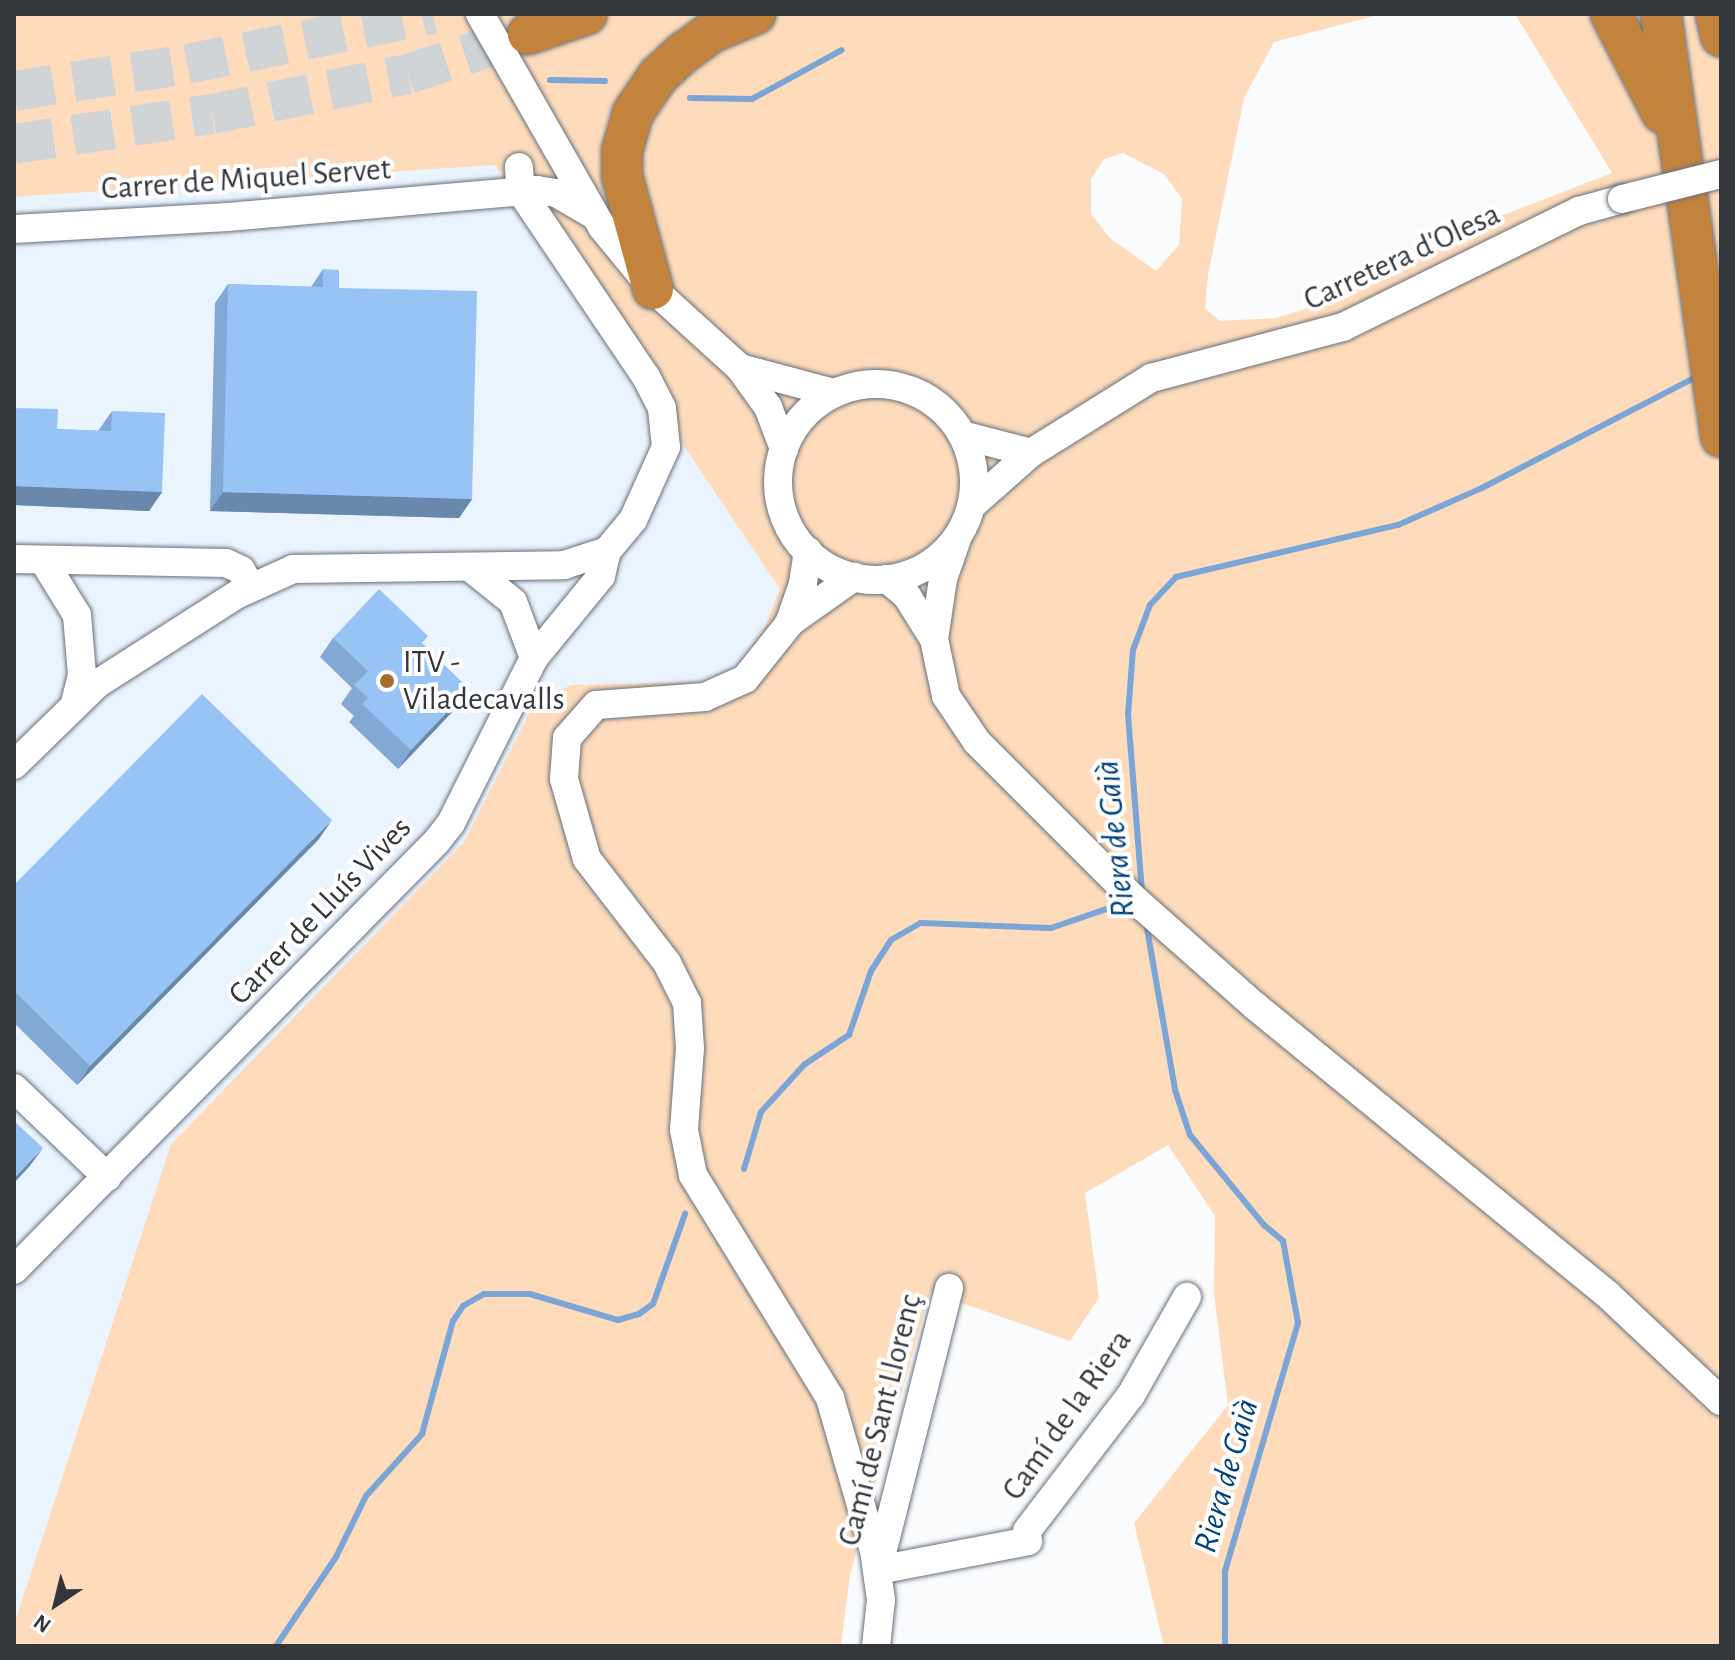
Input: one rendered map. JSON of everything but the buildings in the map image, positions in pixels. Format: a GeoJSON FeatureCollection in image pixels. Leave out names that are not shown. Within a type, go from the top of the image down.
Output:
{"type":"FeatureCollection","features":[{"type":"Feature","properties":{"kind":"highway"},"geometry":{"type":"LineString","coordinates":[[528,34],[587,14]]}},
{"type":"Feature","properties":{"kind":"highway"},"geometry":{"type":"LineString","coordinates":[[653,289],[622,176],[622,151],[633,113],[658,76],[683,53],[712,32],[755,14]]}},
{"type":"Feature","properties":{"kind":"highway"},"geometry":{"type":"LineString","coordinates":[[1661,14],[1721,437]]}},
{"type":"Feature","properties":{"kind":"highway"},"geometry":{"type":"LineString","coordinates":[[1716,14],[1721,36]]}},
{"type":"Feature","properties":{"kind":"highway"},"geometry":{"type":"LineString","coordinates":[[1614,19],[1678,146]]}},
{"type":"Feature","properties":{"kind":"street"},"geometry":{"type":"LineString","coordinates":[[480,14],[594,215],[653,289],[740,368],[768,407],[784,449],[781,505],[808,551],[854,577],[887,579],[927,565],[958,536]]}},
{"type":"Feature","properties":{"kind":"street"},"geometry":{"type":"LineString","coordinates":[[520,180],[528,150],[529,104]]}},
{"type":"Feature","properties":{"kind":"street","name":"Carretera d'Olesa"},"geometry":{"type":"LineString","coordinates":[[972,505],[1031,453],[1151,378],[1343,327],[1579,211],[1721,174]]}},
{"type":"Feature","properties":{"kind":"street","name":"Carrer de Miquel Servet"},"geometry":{"type":"LineString","coordinates":[[14,229],[483,195],[520,180],[556,193],[594,215]]}},
{"type":"Feature","properties":{"kind":"street","name":"Carrer de Lluís Vives"},"geometry":{"type":"LineString","coordinates":[[14,1270],[437,841],[451,823],[534,658],[601,576],[607,551],[633,520],[659,470],[666,447],[662,408],[646,377],[520,180]]}},
{"type":"Feature","properties":{"kind":"street"},"geometry":{"type":"LineString","coordinates":[[740,368],[834,393]]}},
{"type":"Feature","properties":{"kind":"street"},"geometry":{"type":"LineString","coordinates":[[784,449],[803,416],[834,393],[872,384],[910,390],[943,410],[962,435],[974,473],[972,505],[958,536],[934,639]]}},
{"type":"Feature","properties":{"kind":"street"},"geometry":{"type":"LineString","coordinates":[[962,435],[1031,453]]}},
{"type":"Feature","properties":{"kind":"street"},"geometry":{"type":"LineString","coordinates":[[14,765],[75,704],[136,657],[251,587],[293,569],[557,566],[607,551]]}},
{"type":"Feature","properties":{"kind":"street"},"geometry":{"type":"LineString","coordinates":[[789,624],[808,551]]}},
{"type":"Feature","properties":{"kind":"street"},"geometry":{"type":"LineString","coordinates":[[14,559],[226,563],[241,570],[251,587]]}},
{"type":"Feature","properties":{"kind":"street"},"geometry":{"type":"LineString","coordinates":[[43,560],[77,615],[82,675],[75,704]]}},
{"type":"Feature","properties":{"kind":"street"},"geometry":{"type":"LineString","coordinates":[[469,568],[495,583],[513,602],[534,658]]}},
{"type":"Feature","properties":{"kind":"street"},"geometry":{"type":"LineString","coordinates":[[854,577],[789,624],[756,669],[721,693],[608,701],[587,711],[567,738],[564,779],[587,859],[683,991],[690,1048],[684,1130],[688,1160],[700,1189],[781,1311],[830,1398],[878,1570],[876,1646]]}},
{"type":"Feature","properties":{"kind":"street"},"geometry":{"type":"LineString","coordinates":[[887,579],[907,596],[934,639],[950,706],[992,758],[1134,899],[1385,1112],[1608,1295],[1721,1401]]}},
{"type":"Feature","properties":{"kind":"street"},"geometry":{"type":"LineString","coordinates":[[14,1088],[107,1177]]}},
{"type":"Feature","properties":{"kind":"street","name":"Camí de Sant Llorenç"},"geometry":{"type":"LineString","coordinates":[[878,1570],[949,1288]]}},
{"type":"Feature","properties":{"kind":"street","name":"Camí de la Riera"},"geometry":{"type":"LineString","coordinates":[[878,1570],[1028,1536],[1131,1395],[1187,1297]]}},
{"type":"Feature","properties":{"kind":"shaded area"},"geometry":{"type":"Polygon","coordinates":[[[14,14],[1382,14],[1274,42],[1244,98],[1208,275],[1205,308],[1220,321],[1276,318],[1341,298],[1477,225],[1612,173],[1515,14],[1721,14],[1721,1646],[1164,1646],[1134,1523],[1228,1405],[1214,1294],[1215,1216],[1168,1145],[1085,1193],[1099,1298],[1070,1341],[930,1292],[850,1575],[841,1646],[14,1646],[14,1625],[171,1144],[464,842],[535,702],[571,685],[705,682],[736,668],[764,629],[780,589],[495,165],[14,197],[14,14]],[[1123,153],[1104,159],[1091,179],[1091,214],[1110,238],[1156,271],[1179,245],[1182,199],[1164,174],[1123,153]]]}},
{"type":"Feature","properties":{"kind":"shaded area"},"geometry":{"type":"Polygon","coordinates":[[[495,165],[780,589],[764,629],[736,668],[705,682],[571,685],[535,702],[464,842],[171,1144],[14,1625],[14,197],[495,165]]]}},
{"type":"Feature","properties":{"kind":"waterway"},"geometry":{"type":"LineString","coordinates":[[690,98],[752,99],[842,50]]}},
{"type":"Feature","properties":{"kind":"waterway"},"geometry":{"type":"LineString","coordinates":[[550,80],[605,81]]}},
{"type":"Feature","properties":{"kind":"waterway","name":"Riera de Gaià"},"geometry":{"type":"LineString","coordinates":[[1142,892],[1128,715],[1133,650],[1150,605],[1176,577],[1398,525],[1482,488],[1698,376]]}},
{"type":"Feature","properties":{"kind":"waterway"},"geometry":{"type":"LineString","coordinates":[[744,1169],[761,1112],[805,1064],[849,1035],[871,971],[891,940],[921,923],[1051,928],[1127,902]]}},
{"type":"Feature","properties":{"kind":"waterway","name":"Riera de Gaià"},"geometry":{"type":"LineString","coordinates":[[1146,923],[1175,1090],[1190,1135],[1264,1225],[1283,1241],[1298,1323],[1225,1571],[1225,1646]]}},
{"type":"Feature","properties":{"kind":"waterway"},"geometry":{"type":"LineString","coordinates":[[276,1646],[336,1557],[366,1496],[422,1434],[453,1321],[463,1306],[484,1294],[530,1294],[618,1320],[639,1314],[653,1304],[685,1214]]}},
{"type":"Feature","properties":{"kind":"tunnel"},"geometry":{"type":"LineString","coordinates":[[14,91],[187,64],[433,14]]}},
{"type":"Feature","properties":{"kind":"tunnel"},"geometry":{"type":"LineString","coordinates":[[14,144],[212,114],[408,74],[528,34]]}},
{"type":"Feature","properties":{"kind":"place","name":"ITV - Viladecavalls"},"geometry":{"type":"Point","coordinates":[387,681]}}]}
